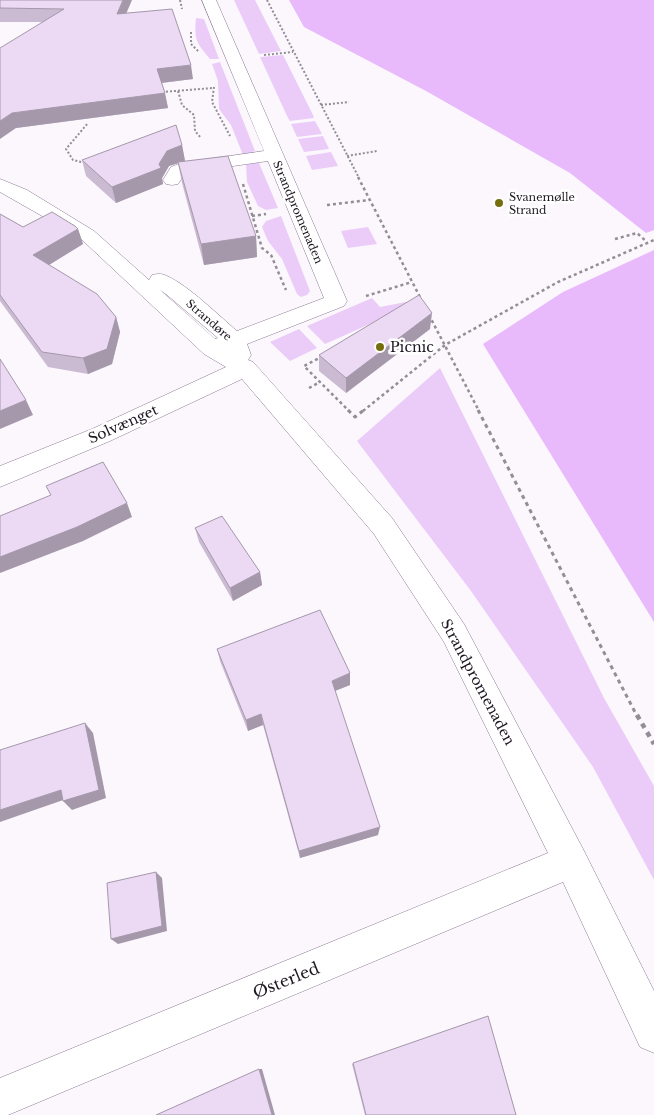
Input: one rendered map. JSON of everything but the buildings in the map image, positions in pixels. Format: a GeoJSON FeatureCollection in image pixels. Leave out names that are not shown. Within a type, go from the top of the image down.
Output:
{"type":"FeatureCollection","features":[{"type":"Feature","properties":{"kind":"street","name":"Strandpromenaden"},"geometry":{"type":"LineString","coordinates":[[209,0],[336,301]]}},
{"type":"Feature","properties":{"kind":"street"},"geometry":{"type":"LineString","coordinates":[[172,180],[178,171],[187,167],[274,155]]}},
{"type":"Feature","properties":{"kind":"street","name":"Strandøre"},"geometry":{"type":"LineString","coordinates":[[0,185],[20,194],[173,289],[234,340],[245,368]]}},
{"type":"Feature","properties":{"kind":"street","name":"Strandøre"},"geometry":{"type":"LineString","coordinates":[[87,236],[212,349],[245,368]]}},
{"type":"Feature","properties":{"kind":"street"},"geometry":{"type":"LineString","coordinates":[[212,349],[336,301]]}},
{"type":"Feature","properties":{"kind":"street","name":"Strandpromenaden"},"geometry":{"type":"LineString","coordinates":[[245,368],[383,526],[454,632],[571,861],[654,1033]]}},
{"type":"Feature","properties":{"kind":"street","name":"Solvænget"},"geometry":{"type":"LineString","coordinates":[[0,477],[101,435],[245,368]]}},
{"type":"Feature","properties":{"kind":"street","name":"Østerled"},"geometry":{"type":"LineString","coordinates":[[0,1098],[571,861]]}},
{"type":"Feature","properties":{"kind":"path"},"geometry":{"type":"LineString","coordinates":[[267,0],[634,710],[654,744]]}},
{"type":"Feature","properties":{"kind":"path"},"geometry":{"type":"LineString","coordinates":[[260,55],[294,52]]}},
{"type":"Feature","properties":{"kind":"path"},"geometry":{"type":"LineString","coordinates":[[157,92],[214,88]]}},
{"type":"Feature","properties":{"kind":"path"},"geometry":{"type":"LineString","coordinates":[[178,91],[182,105],[193,111],[197,120],[195,131],[204,141]]}},
{"type":"Feature","properties":{"kind":"path"},"geometry":{"type":"LineString","coordinates":[[321,105],[349,102]]}},
{"type":"Feature","properties":{"kind":"path"},"geometry":{"type":"LineString","coordinates":[[88,123],[66,149],[68,157],[76,163],[88,163]]}},
{"type":"Feature","properties":{"kind":"path"},"geometry":{"type":"LineString","coordinates":[[347,156],[377,151]]}},
{"type":"Feature","properties":{"kind":"path"},"geometry":{"type":"LineString","coordinates":[[318,206],[369,200]]}},
{"type":"Feature","properties":{"kind":"path"},"geometry":{"type":"LineString","coordinates":[[615,239],[637,233],[647,242]]}},
{"type":"Feature","properties":{"kind":"path"},"geometry":{"type":"LineString","coordinates":[[330,352],[304,366],[355,417],[445,345],[558,282],[654,240]]}},
{"type":"Feature","properties":{"kind":"path"},"geometry":{"type":"LineString","coordinates":[[336,301],[370,295],[412,282]]}},
{"type":"Feature","properties":{"kind":"path"},"geometry":{"type":"LineString","coordinates":[[309,388],[320,382]]}},
{"type":"Feature","properties":{"kind":"shaded area"},"geometry":{"type":"Polygon","coordinates":[[[234,0],[255,0],[281,51],[259,54],[234,0]]]}},
{"type":"Feature","properties":{"kind":"shaded area"},"geometry":{"type":"Polygon","coordinates":[[[289,0],[654,0],[654,230],[646,233],[570,173],[426,91],[304,27],[289,0]]]}},
{"type":"Feature","properties":{"kind":"shaded area"},"geometry":{"type":"Polygon","coordinates":[[[196,18],[204,19],[219,59],[210,59],[199,44],[195,31],[196,18]]]}},
{"type":"Feature","properties":{"kind":"shaded area"},"geometry":{"type":"Polygon","coordinates":[[[283,55],[314,118],[290,121],[288,118],[260,57],[283,55]]]}},
{"type":"Feature","properties":{"kind":"shaded area"},"geometry":{"type":"Polygon","coordinates":[[[220,62],[255,151],[243,155],[231,125],[219,109],[218,81],[212,64],[220,62]]]}},
{"type":"Feature","properties":{"kind":"shaded area"},"geometry":{"type":"Polygon","coordinates":[[[315,121],[322,134],[297,137],[291,124],[315,121]]]}},
{"type":"Feature","properties":{"kind":"shaded area"},"geometry":{"type":"Polygon","coordinates":[[[323,136],[329,149],[304,152],[298,139],[323,136]]]}},
{"type":"Feature","properties":{"kind":"shaded area"},"geometry":{"type":"Polygon","coordinates":[[[331,152],[338,166],[312,170],[306,156],[331,152]]]}},
{"type":"Feature","properties":{"kind":"shaded area"},"geometry":{"type":"Polygon","coordinates":[[[246,163],[259,163],[278,208],[266,210],[258,206],[247,182],[246,163]]]}},
{"type":"Feature","properties":{"kind":"shaded area"},"geometry":{"type":"Polygon","coordinates":[[[281,216],[310,291],[307,295],[301,297],[297,294],[282,259],[268,241],[262,227],[266,221],[281,216]]]}},
{"type":"Feature","properties":{"kind":"shaded area"},"geometry":{"type":"Polygon","coordinates":[[[368,227],[377,244],[348,248],[341,231],[368,227]]]}},
{"type":"Feature","properties":{"kind":"shaded area"},"geometry":{"type":"Polygon","coordinates":[[[654,250],[654,622],[483,344],[563,292],[654,250]]]}},
{"type":"Feature","properties":{"kind":"shaded area"},"geometry":{"type":"Polygon","coordinates":[[[372,298],[380,307],[406,302],[408,307],[325,344],[307,326],[372,298]]]}},
{"type":"Feature","properties":{"kind":"shaded area"},"geometry":{"type":"Polygon","coordinates":[[[299,329],[317,348],[290,361],[270,342],[299,329]]]}},
{"type":"Feature","properties":{"kind":"shaded area"},"geometry":{"type":"Polygon","coordinates":[[[440,368],[604,698],[654,786],[654,880],[593,767],[471,591],[357,441],[440,368]]]}},
{"type":"Feature","properties":{"kind":"place","name":"Svanemølle Strand"},"geometry":{"type":"Point","coordinates":[499,203]}},
{"type":"Feature","properties":{"kind":"place","name":"Picnic"},"geometry":{"type":"Point","coordinates":[380,347]}}]}
